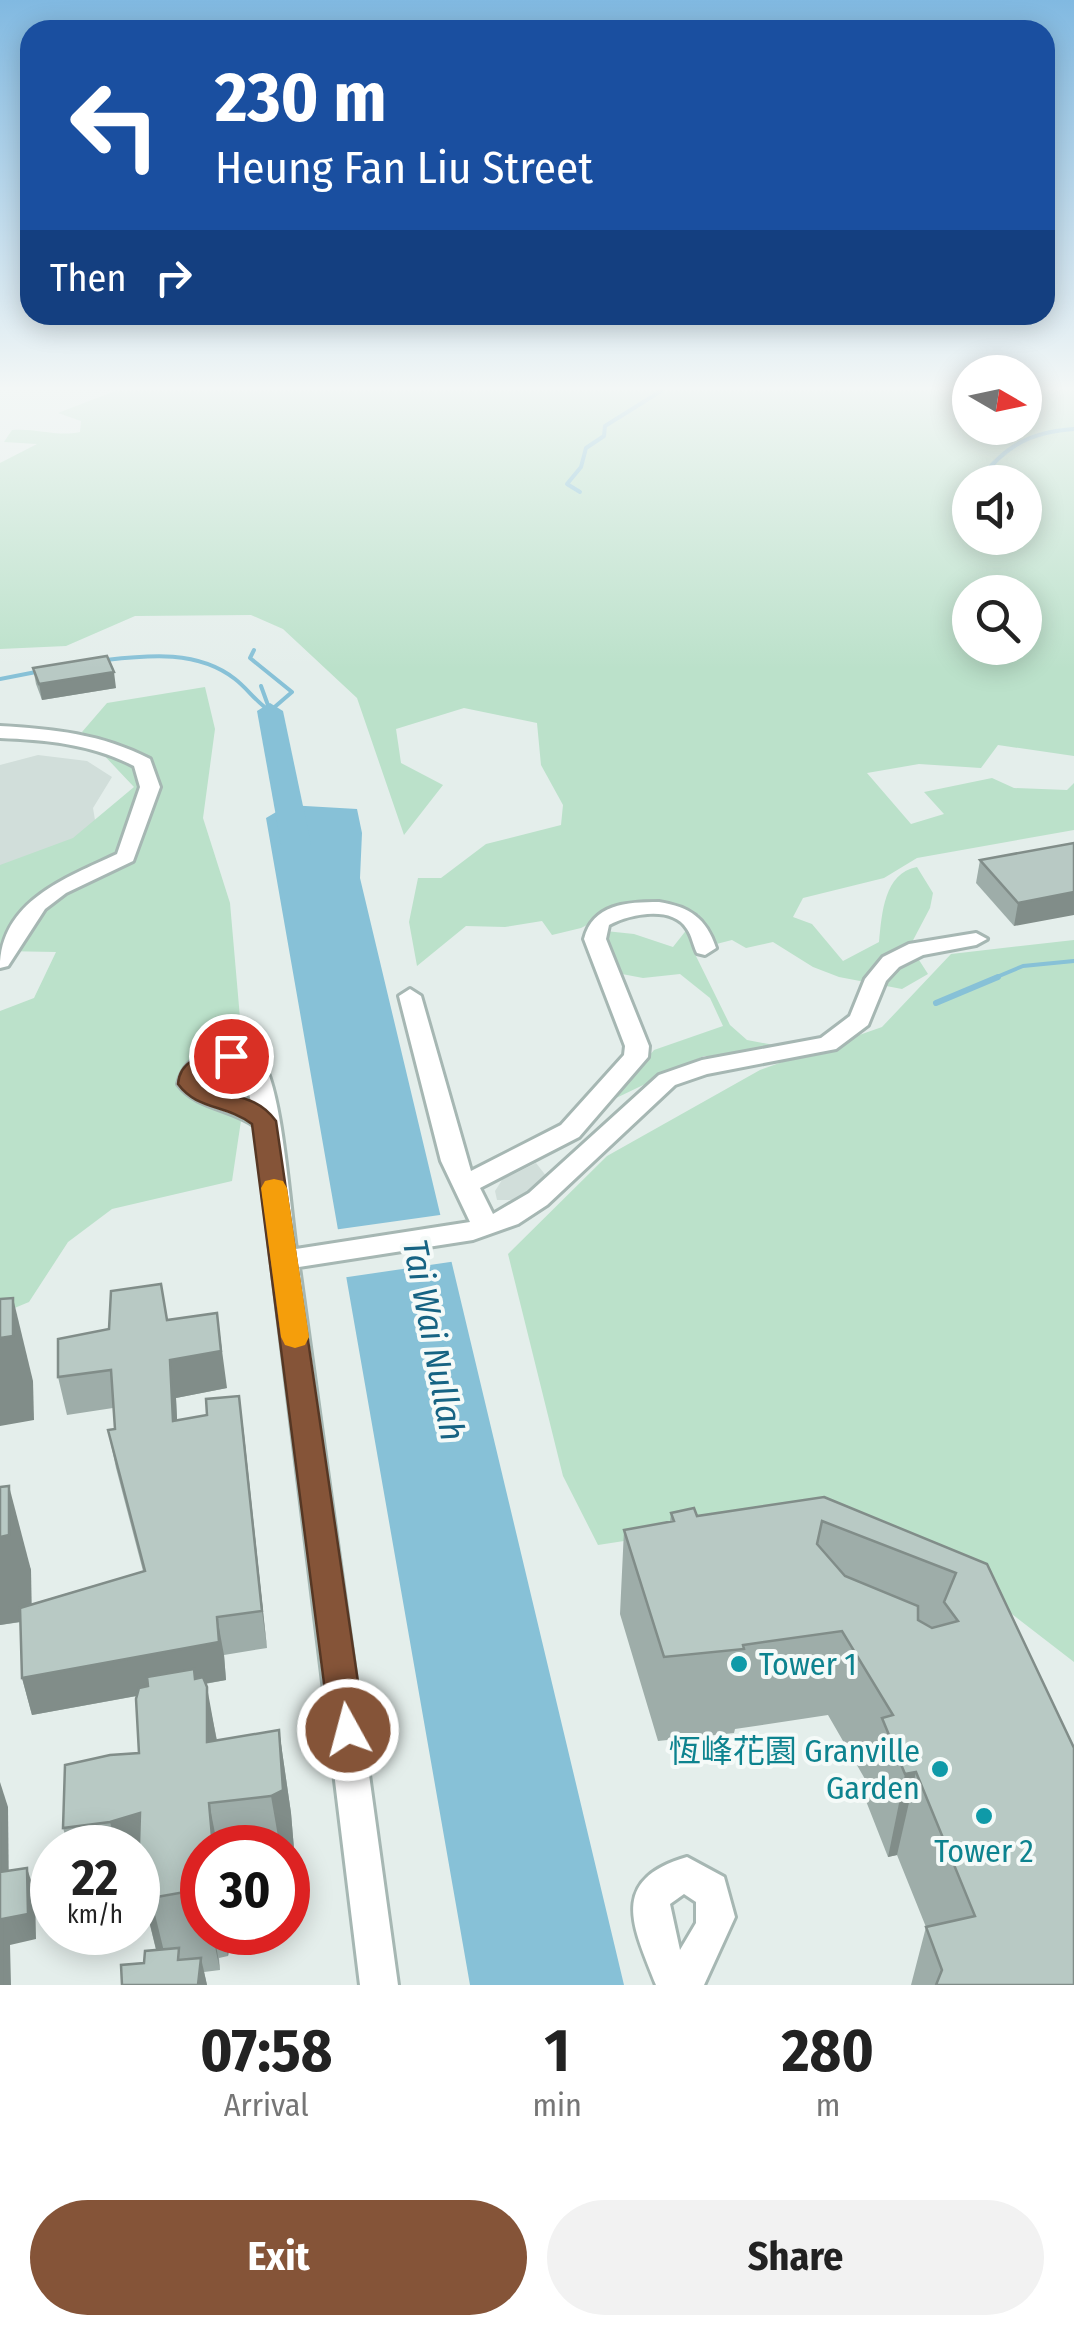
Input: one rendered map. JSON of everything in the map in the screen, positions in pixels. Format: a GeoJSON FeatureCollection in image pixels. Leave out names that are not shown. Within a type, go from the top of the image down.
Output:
{"type":"FeatureCollection","features":[{"type":"Feature","properties":{"kind":"street"},"geometry":{"type":"LineString","coordinates":[[0,732],[55,734],[118,748],[143,763],[150,787],[126,857],[59,889],[37,905],[0,961]]}},
{"type":"Feature","properties":{"kind":"street"},"geometry":{"type":"LineString","coordinates":[[465,1186],[570,1131],[636,1057],[638,1046],[595,939],[599,922],[619,913],[676,912],[695,924],[706,948]]}},
{"type":"Feature","properties":{"kind":"street"},"geometry":{"type":"LineString","coordinates":[[284,1260],[486,1228],[538,1199],[667,1080],[716,1064],[828,1044],[860,1020],[876,979],[890,962],[917,948],[976,940]]}},
{"type":"Feature","properties":{"kind":"street"},"geometry":{"type":"LineString","coordinates":[[410,996],[454,1161],[486,1228]]}},
{"type":"Feature","properties":{"kind":"street"},"geometry":{"type":"LineString","coordinates":[[264,1121],[379,1985]]}},
{"type":"Feature","properties":{"kind":"street"},"geometry":{"type":"LineString","coordinates":[[675,1985],[655,1930],[650,1902],[654,1891],[664,1882],[687,1875],[712,1890],[719,1916],[716,1928],[695,1954],[685,1985]]}},
{"type":"Feature","properties":{"kind":"shaded area"},"geometry":{"type":"Polygon","coordinates":[[[38,755],[87,761],[112,777],[93,808],[96,826],[83,841],[0,873],[0,765],[38,755]]]}},
{"type":"Feature","properties":{"kind":"shaded area"},"geometry":{"type":"Polygon","coordinates":[[[536,1163],[547,1177],[517,1200],[497,1200],[495,1191],[502,1180],[536,1163]]]}},
{"type":"Feature","properties":{"kind":"green space"},"geometry":{"type":"Polygon","coordinates":[[[0,484],[952,484],[952,555],[1042,555],[1042,484],[1074,484],[1074,756],[998,745],[981,768],[919,764],[867,773],[911,824],[944,814],[924,792],[992,778],[1014,788],[1067,790],[1074,783],[1074,830],[917,858],[884,878],[803,898],[793,917],[812,924],[843,961],[879,942],[891,886],[906,871],[917,867],[933,893],[930,908],[910,946],[928,974],[902,989],[839,977],[813,967],[773,942],[746,948],[732,940],[693,950],[730,1025],[747,1040],[811,1052],[882,1027],[951,954],[1074,940],[1074,1662],[964,1577],[806,1513],[598,1545],[563,1476],[508,1254],[607,1156],[760,1070],[796,1057],[704,1056],[614,1099],[654,1050],[723,1026],[710,998],[680,974],[643,978],[606,971],[596,930],[634,934],[673,947],[699,914],[623,907],[581,928],[552,935],[542,921],[505,927],[466,926],[417,966],[409,922],[418,878],[441,878],[486,844],[561,825],[563,805],[541,765],[537,723],[464,708],[396,729],[401,763],[443,785],[404,835],[357,698],[283,629],[251,615],[135,616],[66,646],[0,649],[0,484]]]}},
{"type":"Feature","properties":{"kind":"green space"},"geometry":{"type":"Polygon","coordinates":[[[205,687],[215,729],[203,818],[230,903],[246,1087],[232,1181],[112,1209],[68,1242],[29,1302],[0,1314],[0,1011],[34,998],[56,952],[0,951],[0,865],[73,838],[134,787],[82,732],[107,703],[205,687]]]}},
{"type":"Feature","properties":{"kind":"water"},"geometry":{"type":"Polygon","coordinates":[[[288,805],[357,809],[362,833],[360,878],[624,1985],[470,1985],[266,818],[288,805]]]}},
{"type":"Feature","properties":{"kind":"pier"},"geometry":{"type":"Polygon","coordinates":[[[447,1214],[457,1261],[341,1278],[333,1230],[447,1214]]]}},
{"type":"Feature","properties":{"kind":"building"},"geometry":{"type":"Polygon","coordinates":[[[107,656],[114,672],[39,684],[33,668],[107,656]]]}},
{"type":"Feature","properties":{"kind":"building"},"geometry":{"type":"Polygon","coordinates":[[[1074,843],[1074,892],[1018,903],[980,860],[1074,843]]]}},
{"type":"Feature","properties":{"kind":"building"},"geometry":{"type":"Polygon","coordinates":[[[161,1284],[167,1320],[217,1313],[221,1351],[170,1360],[173,1421],[207,1415],[206,1399],[239,1396],[262,1611],[217,1617],[219,1642],[22,1678],[20,1608],[145,1571],[108,1430],[115,1429],[111,1370],[58,1377],[58,1339],[109,1329],[111,1291],[161,1284]]]}},
{"type":"Feature","properties":{"kind":"building"},"geometry":{"type":"Polygon","coordinates":[[[13,1298],[13,1336],[0,1338],[0,1299],[13,1298]]]}},
{"type":"Feature","properties":{"kind":"building"},"geometry":{"type":"Polygon","coordinates":[[[9,1486],[9,1535],[0,1537],[0,1487],[9,1486]]]}},
{"type":"Feature","properties":{"kind":"building"},"geometry":{"type":"Polygon","coordinates":[[[824,1497],[987,1564],[1074,1748],[1074,1985],[936,1985],[942,1970],[926,1927],[975,1916],[916,1772],[905,1774],[882,1718],[893,1715],[842,1631],[743,1645],[744,1649],[664,1657],[624,1530],[674,1521],[671,1513],[694,1508],[697,1516],[824,1497]],[[822,1521],[817,1544],[845,1576],[918,1606],[918,1620],[932,1628],[958,1621],[944,1602],[956,1573],[822,1521]]]}},
{"type":"Feature","properties":{"kind":"building"},"geometry":{"type":"Polygon","coordinates":[[[194,1669],[195,1679],[203,1677],[207,1687],[207,1742],[279,1730],[283,1790],[271,1796],[209,1803],[211,1825],[180,1825],[180,1893],[160,1896],[160,1825],[140,1825],[140,1813],[110,1822],[63,1825],[65,1765],[139,1753],[136,1699],[139,1688],[148,1686],[147,1677],[194,1669]]]}},
{"type":"Feature","properties":{"kind":"building"},"geometry":{"type":"Polygon","coordinates":[[[27,1868],[28,1914],[2,1919],[2,1985],[0,1985],[0,1872],[27,1868]]]}},
{"type":"Feature","properties":{"kind":"building"},"geometry":{"type":"Polygon","coordinates":[[[179,1948],[178,1960],[201,1958],[198,1985],[122,1985],[121,1965],[144,1963],[145,1955],[160,1955],[160,1950],[179,1948]]]}},
{"type":"Feature","properties":{"kind":"waterway"},"geometry":{"type":"LineString","coordinates":[[567,484],[580,492]]}},
{"type":"Feature","properties":{"kind":"waterway"},"geometry":{"type":"LineString","coordinates":[[106,660],[156,656],[205,663],[235,679],[270,711],[292,692],[250,658],[254,650]]}},
{"type":"Feature","properties":{"kind":"waterway"},"geometry":{"type":"LineString","coordinates":[[0,679],[36,672]]}},
{"type":"Feature","properties":{"kind":"waterway"},"geometry":{"type":"LineString","coordinates":[[261,686],[269,708]]}},
{"type":"Feature","properties":{"kind":"waterway","name":"Tai Wai Nullah"},"geometry":{"type":"LineString","coordinates":[[270,711],[296,844]]}},
{"type":"Feature","properties":{"kind":"waterway"},"geometry":{"type":"LineString","coordinates":[[992,979],[1023,966],[1074,961]]}},
{"type":"Feature","properties":{"kind":"waterway"},"geometry":{"type":"LineString","coordinates":[[936,1003],[998,977]]}},
{"type":"Feature","properties":{"kind":"slow traffic"},"geometry":{"type":"LineString","coordinates":[[274,1188],[295,1337]]}},
{"type":"Feature","properties":{"kind":"place","name":"Tower 1"},"geometry":{"type":"Point","coordinates":[739,1664]}},
{"type":"Feature","properties":{"kind":"place","name":"恆峰花園 Granville Garden"},"geometry":{"type":"Point","coordinates":[940,1769]}},
{"type":"Feature","properties":{"kind":"place","name":"Tower 2"},"geometry":{"type":"Point","coordinates":[984,1816]}},
{"type":"Feature","properties":{"kind":"route"},"geometry":{"type":"LineString","coordinates":[[231,1056],[200,1064],[190,1084],[200,1094],[242,1104],[264,1121],[348,1730]]}}]}
